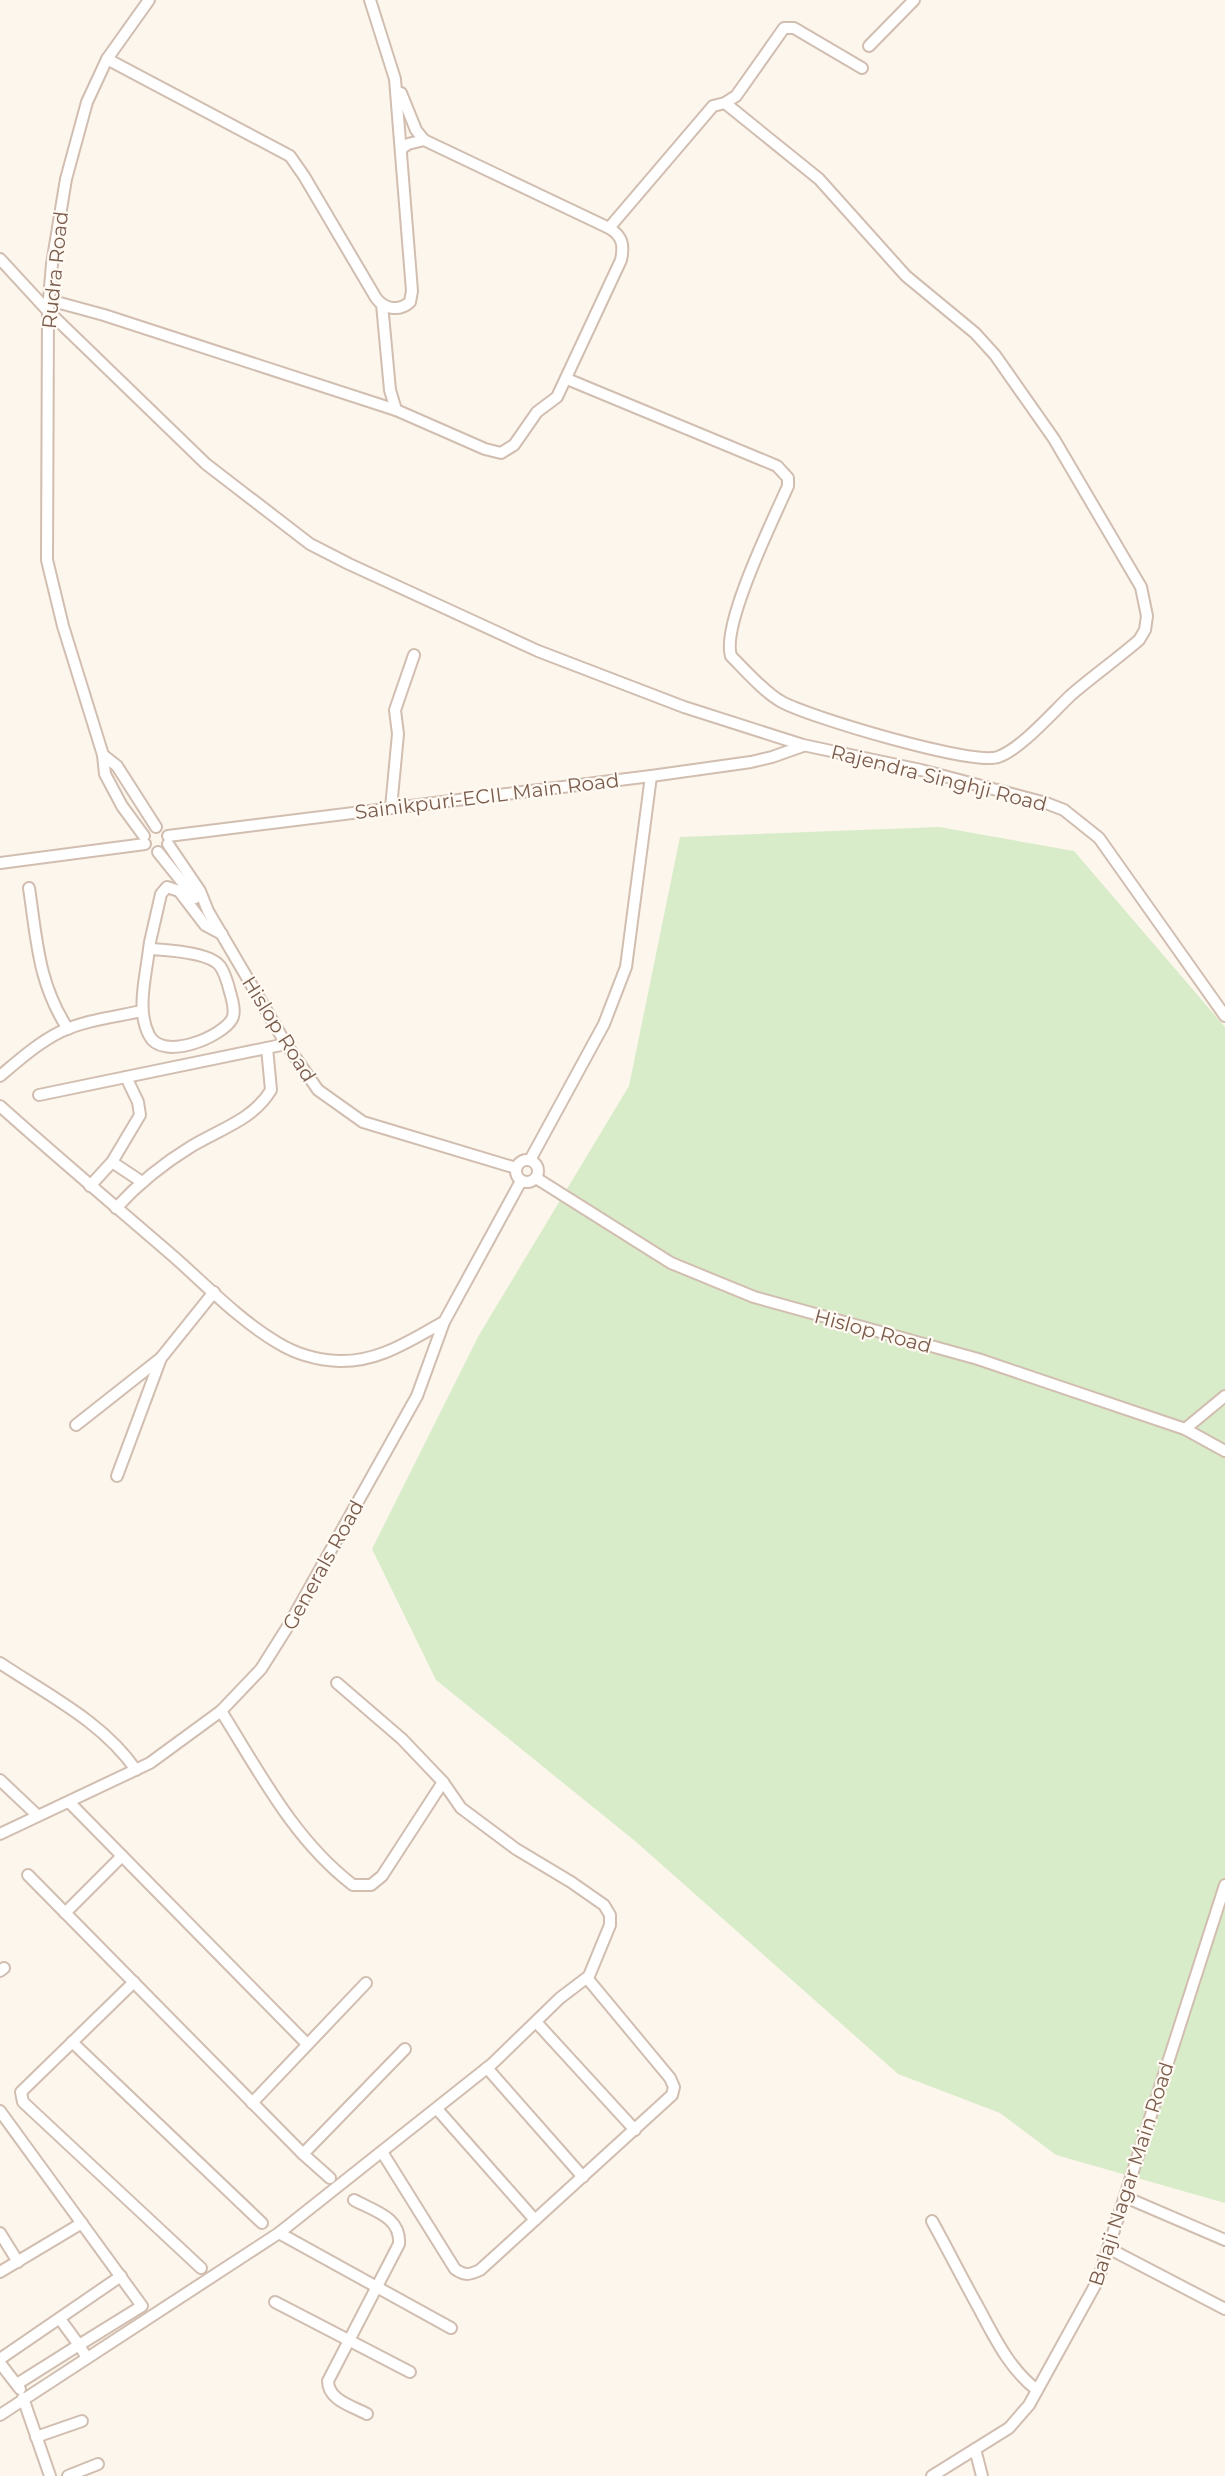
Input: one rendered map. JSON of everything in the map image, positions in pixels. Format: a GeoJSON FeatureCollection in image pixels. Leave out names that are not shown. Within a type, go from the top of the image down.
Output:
{"type":"FeatureCollection","features":[{"type":"Feature","properties":{"kind":"street","name":"Rudra Road"},"geometry":{"type":"LineString","coordinates":[[103,755],[66,636],[47,560],[49,306],[66,178],[87,102],[107,59],[149,0]]}},
{"type":"Feature","properties":{"kind":"street"},"geometry":{"type":"LineString","coordinates":[[49,306],[104,315],[396,410],[494,453],[501,453],[514,445],[537,412],[557,397],[567,379],[621,260],[622,243],[617,232],[424,140],[410,118],[370,0]]}},
{"type":"Feature","properties":{"kind":"street"},"geometry":{"type":"LineString","coordinates":[[869,46],[914,0]]}},
{"type":"Feature","properties":{"kind":"street"},"geometry":{"type":"LineString","coordinates":[[609,228],[713,106],[725,103],[739,93],[779,33],[788,26],[862,68]]}},
{"type":"Feature","properties":{"kind":"street"},"geometry":{"type":"LineString","coordinates":[[107,59],[290,156],[364,280],[382,304],[390,390],[396,410]]}},
{"type":"Feature","properties":{"kind":"street"},"geometry":{"type":"LineString","coordinates":[[382,304],[399,308],[405,306],[411,299],[395,79]]}},
{"type":"Feature","properties":{"kind":"street"},"geometry":{"type":"LineString","coordinates":[[567,379],[777,466],[788,478],[788,486],[745,585],[730,635],[729,649],[731,656],[766,691],[785,704],[952,755],[996,758],[1011,751],[1074,693],[1139,640],[1145,630],[1147,616],[1141,587],[1054,439],[995,356],[975,333],[906,276],[819,179],[725,103]]}},
{"type":"Feature","properties":{"kind":"street"},"geometry":{"type":"LineString","coordinates":[[401,149],[408,144],[424,140]]}},
{"type":"Feature","properties":{"kind":"street","name":"Rajendra Singhji Road"},"geometry":{"type":"LineString","coordinates":[[0,259],[206,464],[310,544],[538,651],[684,707],[803,746],[955,779],[1046,803],[1064,810],[1099,838],[1225,1016]]}},
{"type":"Feature","properties":{"kind":"street"},"geometry":{"type":"LineString","coordinates":[[391,808],[398,734],[395,710],[414,655]]}},
{"type":"Feature","properties":{"kind":"street","name":"Sainikpuri-ECIL Main Road"},"geometry":{"type":"LineString","coordinates":[[168,840],[391,808],[751,762],[803,746]]}},
{"type":"Feature","properties":{"kind":"street"},"geometry":{"type":"LineString","coordinates":[[103,755],[117,766],[156,827],[164,830],[168,840],[158,852]]}},
{"type":"Feature","properties":{"kind":"street"},"geometry":{"type":"LineString","coordinates":[[103,755],[105,774],[150,850],[158,852],[208,911]]}},
{"type":"Feature","properties":{"kind":"street"},"geometry":{"type":"LineString","coordinates":[[530,1160],[604,1024],[626,967],[651,776]]}},
{"type":"Feature","properties":{"kind":"street"},"geometry":{"type":"LineString","coordinates":[[145,840],[149,830],[156,827]]}},
{"type":"Feature","properties":{"kind":"street"},"geometry":{"type":"LineString","coordinates":[[0,863],[145,840]]}},
{"type":"Feature","properties":{"kind":"street","name":"Hislop Road"},"geometry":{"type":"LineString","coordinates":[[168,840],[200,891],[208,911],[286,1044],[318,1090],[363,1122],[516,1168]]}},
{"type":"Feature","properties":{"kind":"street"},"geometry":{"type":"LineString","coordinates":[[149,949],[191,954],[220,966],[226,980],[234,1012],[228,1024],[215,1033],[188,1045],[166,1048],[152,1041],[142,1011],[149,949],[161,894],[168,887],[179,891],[205,925],[222,934]]}},
{"type":"Feature","properties":{"kind":"street"},"geometry":{"type":"LineString","coordinates":[[29,888],[42,973],[49,997],[68,1029]]}},
{"type":"Feature","properties":{"kind":"street"},"geometry":{"type":"LineString","coordinates":[[0,1076],[24,1055],[68,1029],[142,1011]]}},
{"type":"Feature","properties":{"kind":"street"},"geometry":{"type":"LineString","coordinates":[[39,1095],[286,1044]]}},
{"type":"Feature","properties":{"kind":"street"},"geometry":{"type":"LineString","coordinates":[[116,1208],[142,1182],[192,1146],[256,1109],[271,1090],[267,1048]]}},
{"type":"Feature","properties":{"kind":"street"},"geometry":{"type":"LineString","coordinates":[[90,1186],[111,1162],[140,1115],[138,1102],[126,1077]]}},
{"type":"Feature","properties":{"kind":"street"},"geometry":{"type":"LineString","coordinates":[[0,1106],[214,1292],[279,1344],[299,1353],[330,1360],[365,1360],[381,1355],[444,1322]]}},
{"type":"Feature","properties":{"kind":"street"},"geometry":{"type":"LineString","coordinates":[[530,1160],[538,1168],[536,1178],[529,1182],[521,1181],[517,1176],[516,1168],[521,1161],[530,1160]]}},
{"type":"Feature","properties":{"kind":"street"},"geometry":{"type":"LineString","coordinates":[[111,1162],[142,1182]]}},
{"type":"Feature","properties":{"kind":"street","name":"Hislop Road"},"geometry":{"type":"LineString","coordinates":[[536,1178],[671,1263],[754,1297],[978,1359],[1185,1429],[1225,1451]]}},
{"type":"Feature","properties":{"kind":"street","name":"Generals Road"},"geometry":{"type":"LineString","coordinates":[[0,1834],[150,1763],[221,1711],[261,1669],[286,1630],[417,1396],[444,1322],[521,1181]]}},
{"type":"Feature","properties":{"kind":"street"},"geometry":{"type":"LineString","coordinates":[[76,1425],[161,1358],[214,1292]]}},
{"type":"Feature","properties":{"kind":"street"},"geometry":{"type":"LineString","coordinates":[[117,1476],[161,1358]]}},
{"type":"Feature","properties":{"kind":"street"},"geometry":{"type":"LineString","coordinates":[[1185,1429],[1225,1396]]}},
{"type":"Feature","properties":{"kind":"street"},"geometry":{"type":"LineString","coordinates":[[0,1663],[97,1727],[125,1753],[136,1770]]}},
{"type":"Feature","properties":{"kind":"street"},"geometry":{"type":"LineString","coordinates":[[0,2415],[24,2397],[279,2233],[487,2068],[560,1998],[587,1978],[596,1960],[610,1925],[610,1915],[604,1905],[516,1849],[461,1808],[443,1782],[402,1739],[337,1683]]}},
{"type":"Feature","properties":{"kind":"street"},"geometry":{"type":"LineString","coordinates":[[221,1711],[289,1820],[320,1856],[353,1885],[371,1886],[382,1876],[443,1782]]}},
{"type":"Feature","properties":{"kind":"street"},"geometry":{"type":"LineString","coordinates":[[0,1780],[37,1815]]}},
{"type":"Feature","properties":{"kind":"street"},"geometry":{"type":"LineString","coordinates":[[69,1802],[306,2044]]}},
{"type":"Feature","properties":{"kind":"street"},"geometry":{"type":"LineString","coordinates":[[65,1913],[122,1856]]}},
{"type":"Feature","properties":{"kind":"street"},"geometry":{"type":"LineString","coordinates":[[28,1875],[252,2103],[330,2178]]}},
{"type":"Feature","properties":{"kind":"street","name":"Balaji Nagar Main Road"},"geometry":{"type":"LineString","coordinates":[[932,2476],[1014,2423],[1029,2405],[1098,2280],[1225,1886]]}},
{"type":"Feature","properties":{"kind":"street"},"geometry":{"type":"LineString","coordinates":[[382,2152],[455,2269],[463,2275],[470,2275],[480,2270],[672,2095],[674,2087],[670,2078],[587,1978]]}},
{"type":"Feature","properties":{"kind":"street"},"geometry":{"type":"LineString","coordinates":[[134,1982],[21,2092],[23,2102],[201,2268]]}},
{"type":"Feature","properties":{"kind":"street"},"geometry":{"type":"LineString","coordinates":[[252,2103],[366,1983]]}},
{"type":"Feature","properties":{"kind":"street"},"geometry":{"type":"LineString","coordinates":[[536,2022],[635,2130]]}},
{"type":"Feature","properties":{"kind":"street"},"geometry":{"type":"LineString","coordinates":[[72,2042],[262,2223]]}},
{"type":"Feature","properties":{"kind":"street"},"geometry":{"type":"LineString","coordinates":[[303,2154],[405,2049]]}},
{"type":"Feature","properties":{"kind":"street"},"geometry":{"type":"LineString","coordinates":[[487,2068],[583,2177]]}},
{"type":"Feature","properties":{"kind":"street"},"geometry":{"type":"LineString","coordinates":[[437,2109],[535,2220]]}},
{"type":"Feature","properties":{"kind":"street"},"geometry":{"type":"LineString","coordinates":[[0,2111],[142,2306],[17,2384]]}},
{"type":"Feature","properties":{"kind":"street"},"geometry":{"type":"LineString","coordinates":[[1125,2197],[1225,2240]]}},
{"type":"Feature","properties":{"kind":"street"},"geometry":{"type":"LineString","coordinates":[[354,2200],[392,2221],[400,2233],[399,2244],[328,2381],[328,2388],[335,2397],[367,2414]]}},
{"type":"Feature","properties":{"kind":"street"},"geometry":{"type":"LineString","coordinates":[[932,2221],[1001,2348],[1022,2378],[1037,2390]]}},
{"type":"Feature","properties":{"kind":"street"},"geometry":{"type":"LineString","coordinates":[[0,2272],[82,2223]]}},
{"type":"Feature","properties":{"kind":"street"},"geometry":{"type":"LineString","coordinates":[[0,2233],[18,2262]]}},
{"type":"Feature","properties":{"kind":"street"},"geometry":{"type":"LineString","coordinates":[[279,2233],[451,2328]]}},
{"type":"Feature","properties":{"kind":"street"},"geometry":{"type":"LineString","coordinates":[[1108,2248],[1225,2309]]}},
{"type":"Feature","properties":{"kind":"street"},"geometry":{"type":"LineString","coordinates":[[50,2476],[24,2397],[0,2361],[122,2276]]}},
{"type":"Feature","properties":{"kind":"street"},"geometry":{"type":"LineString","coordinates":[[275,2302],[410,2372]]}},
{"type":"Feature","properties":{"kind":"street"},"geometry":{"type":"LineString","coordinates":[[60,2319],[87,2358]]}},
{"type":"Feature","properties":{"kind":"street"},"geometry":{"type":"LineString","coordinates":[[36,2437],[82,2421]]}},
{"type":"Feature","properties":{"kind":"street"},"geometry":{"type":"LineString","coordinates":[[975,2449],[982,2476]]}},
{"type":"Feature","properties":{"kind":"street"},"geometry":{"type":"LineString","coordinates":[[68,2476],[98,2464]]}},
{"type":"Feature","properties":{"kind":"green space"},"geometry":{"type":"Polygon","coordinates":[[[939,827],[1074,851],[1225,1027],[1225,2203],[1056,2155],[1000,2113],[898,2074],[635,1841],[436,1680],[372,1549],[479,1335],[629,1086],[680,837],[939,827]]]}}]}
